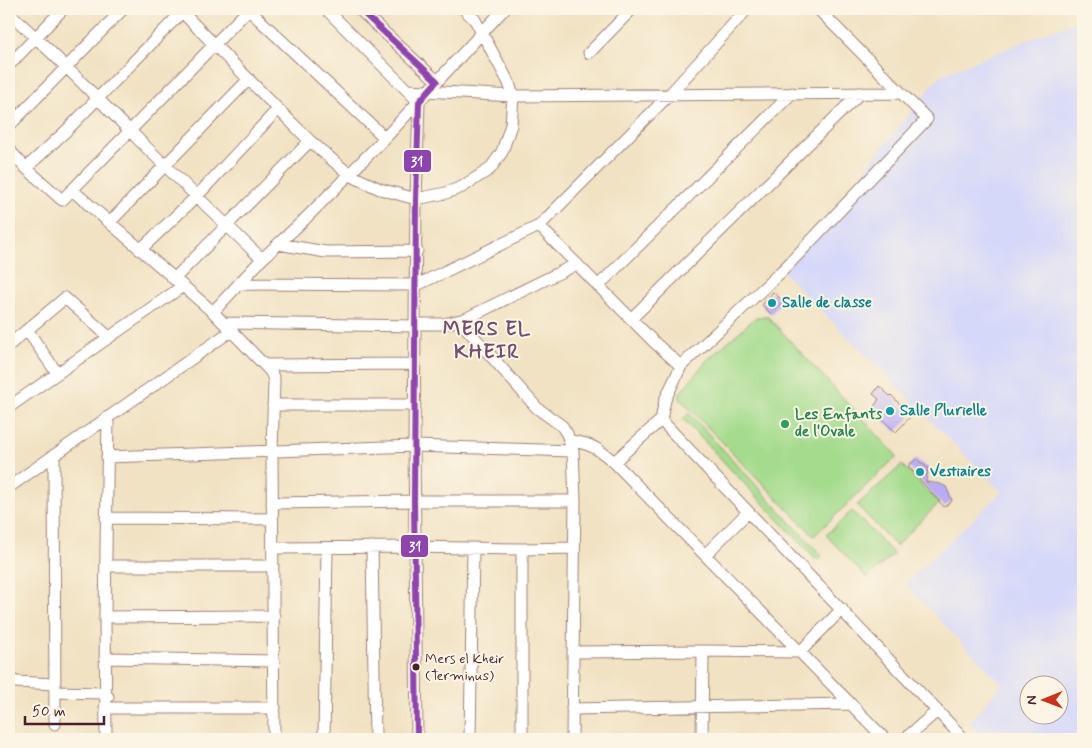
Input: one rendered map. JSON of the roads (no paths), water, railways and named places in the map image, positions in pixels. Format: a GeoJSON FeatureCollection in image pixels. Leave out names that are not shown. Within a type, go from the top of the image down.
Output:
{"type":"FeatureCollection","features":[{"type":"Feature","properties":{"kind":"street"},"geometry":{"type":"LineString","coordinates":[[9,65],[63,9]]}},
{"type":"Feature","properties":{"kind":"street"},"geometry":{"type":"LineString","coordinates":[[9,126],[123,9]]}},
{"type":"Feature","properties":{"kind":"street"},"geometry":{"type":"LineString","coordinates":[[9,150],[62,200],[248,9],[385,138]]}},
{"type":"Feature","properties":{"kind":"street"},"geometry":{"type":"LineString","coordinates":[[326,9],[419,102],[416,199],[417,286],[414,446],[417,739]]}},
{"type":"Feature","properties":{"kind":"street"},"geometry":{"type":"LineString","coordinates":[[359,9],[437,81]]}},
{"type":"Feature","properties":{"kind":"street"},"geometry":{"type":"LineString","coordinates":[[26,168],[67,130],[180,10],[310,141],[350,175],[380,189],[416,199],[446,193],[462,187],[490,169],[499,158],[507,141],[511,124],[513,96],[503,70],[481,34],[475,20],[464,9]]}},
{"type":"Feature","properties":{"kind":"street"},"geometry":{"type":"LineString","coordinates":[[213,312],[262,259],[350,175],[504,9]]}},
{"type":"Feature","properties":{"kind":"street"},"geometry":{"type":"LineString","coordinates":[[589,53],[632,9]]}},
{"type":"Feature","properties":{"kind":"street"},"geometry":{"type":"LineString","coordinates":[[239,284],[417,286],[539,226],[670,94],[747,9]]}},
{"type":"Feature","properties":{"kind":"street"},"geometry":{"type":"LineString","coordinates":[[614,462],[661,420],[665,400],[681,366],[785,268],[926,119],[818,9]]}},
{"type":"Feature","properties":{"kind":"street"},"geometry":{"type":"LineString","coordinates":[[9,13],[98,97],[130,131],[262,259]]}},
{"type":"Feature","properties":{"kind":"street"},"geometry":{"type":"LineString","coordinates":[[110,222],[249,79]]}},
{"type":"Feature","properties":{"kind":"street"},"geometry":{"type":"LineString","coordinates":[[408,90],[513,96],[900,93]]}},
{"type":"Feature","properties":{"kind":"street"},"geometry":{"type":"LineString","coordinates":[[598,286],[792,93]]}},
{"type":"Feature","properties":{"kind":"street"},"geometry":{"type":"LineString","coordinates":[[631,319],[860,93]]}},
{"type":"Feature","properties":{"kind":"street"},"geometry":{"type":"LineString","coordinates":[[140,250],[197,196],[278,109]]}},
{"type":"Feature","properties":{"kind":"street"},"geometry":{"type":"LineString","coordinates":[[9,407],[109,337],[179,282],[227,226],[310,141]]}},
{"type":"Feature","properties":{"kind":"street"},"geometry":{"type":"LineString","coordinates":[[72,190],[213,312],[266,365],[274,380],[272,452],[274,739]]}},
{"type":"Feature","properties":{"kind":"street"},"geometry":{"type":"LineString","coordinates":[[539,226],[631,319],[681,366]]}},
{"type":"Feature","properties":{"kind":"street"},"geometry":{"type":"LineString","coordinates":[[278,244],[326,252],[416,251]]}},
{"type":"Feature","properties":{"kind":"street"},"geometry":{"type":"LineString","coordinates":[[9,486],[108,417],[228,327],[444,324],[460,321],[577,264]]}},
{"type":"Feature","properties":{"kind":"street"},"geometry":{"type":"LineString","coordinates":[[9,345],[65,298],[109,337]]}},
{"type":"Feature","properties":{"kind":"street"},"geometry":{"type":"LineString","coordinates":[[460,321],[538,408],[562,426],[572,446],[574,501],[572,739]]}},
{"type":"Feature","properties":{"kind":"street"},"geometry":{"type":"LineString","coordinates":[[27,330],[57,373]]}},
{"type":"Feature","properties":{"kind":"street"},"geometry":{"type":"LineString","coordinates":[[266,365],[415,364]]}},
{"type":"Feature","properties":{"kind":"street"},"geometry":{"type":"LineString","coordinates":[[273,405],[415,405]]}},
{"type":"Feature","properties":{"kind":"street"},"geometry":{"type":"LineString","coordinates":[[106,739],[105,617],[108,417]]}},
{"type":"Feature","properties":{"kind":"street"},"geometry":{"type":"LineString","coordinates":[[661,420],[964,739]]}},
{"type":"Feature","properties":{"kind":"street"},"geometry":{"type":"LineString","coordinates":[[107,457],[414,446],[572,446],[586,443],[601,451],[614,462],[885,739]]}},
{"type":"Feature","properties":{"kind":"street"},"geometry":{"type":"LineString","coordinates":[[54,455],[55,724]]}},
{"type":"Feature","properties":{"kind":"street"},"geometry":{"type":"LineString","coordinates":[[272,503],[574,501]]}},
{"type":"Feature","properties":{"kind":"street"},"geometry":{"type":"LineString","coordinates":[[705,555],[748,512]]}},
{"type":"Feature","properties":{"kind":"street"},"geometry":{"type":"LineString","coordinates":[[106,518],[272,519]]}},
{"type":"Feature","properties":{"kind":"street"},"geometry":{"type":"LineString","coordinates":[[372,547],[375,739]]}},
{"type":"Feature","properties":{"kind":"street"},"geometry":{"type":"LineString","coordinates":[[273,548],[574,548]]}},
{"type":"Feature","properties":{"kind":"street"},"geometry":{"type":"LineString","coordinates":[[324,739],[326,548]]}},
{"type":"Feature","properties":{"kind":"street"},"geometry":{"type":"LineString","coordinates":[[470,739],[473,548]]}},
{"type":"Feature","properties":{"kind":"street"},"geometry":{"type":"LineString","coordinates":[[522,549],[522,739]]}},
{"type":"Feature","properties":{"kind":"street"},"geometry":{"type":"LineString","coordinates":[[106,566],[273,566]]}},
{"type":"Feature","properties":{"kind":"street"},"geometry":{"type":"LineString","coordinates":[[573,652],[800,652],[842,609]]}},
{"type":"Feature","properties":{"kind":"street"},"geometry":{"type":"LineString","coordinates":[[105,617],[274,616]]}},
{"type":"Feature","properties":{"kind":"street"},"geometry":{"type":"LineString","coordinates":[[702,739],[703,651]]}},
{"type":"Feature","properties":{"kind":"street"},"geometry":{"type":"LineString","coordinates":[[105,658],[274,661]]}},
{"type":"Feature","properties":{"kind":"street"},"geometry":{"type":"LineString","coordinates":[[9,677],[15,682],[55,688],[105,692],[118,708]]}},
{"type":"Feature","properties":{"kind":"street"},"geometry":{"type":"LineString","coordinates":[[572,709],[850,704]]}},
{"type":"Feature","properties":{"kind":"street"},"geometry":{"type":"LineString","coordinates":[[105,708],[275,708]]}},
{"type":"Feature","properties":{"kind":"street"},"geometry":{"type":"LineString","coordinates":[[904,739],[937,711]]}},
{"type":"Feature","properties":{"kind":"place","name":"Salle de classe"},"geometry":{"type":"Point","coordinates":[772,303]}},
{"type":"Feature","properties":{"kind":"place","name":"Salle Plurielle"},"geometry":{"type":"Point","coordinates":[890,411]}},
{"type":"Feature","properties":{"kind":"place","name":"Les Enfants de l'Ovale"},"geometry":{"type":"Point","coordinates":[785,424]}},
{"type":"Feature","properties":{"kind":"place","name":"Vestiaires"},"geometry":{"type":"Point","coordinates":[920,472]}},
{"type":"Feature","properties":{"kind":"place","name":"Mers el Kheir (Terminus)"},"geometry":{"type":"Point","coordinates":[416,667]}},
{"type":"Feature","properties":{"kind":"district","name":"MERS EL KHEIR"},"geometry":{"type":"Point","coordinates":[487,340]}}]}
